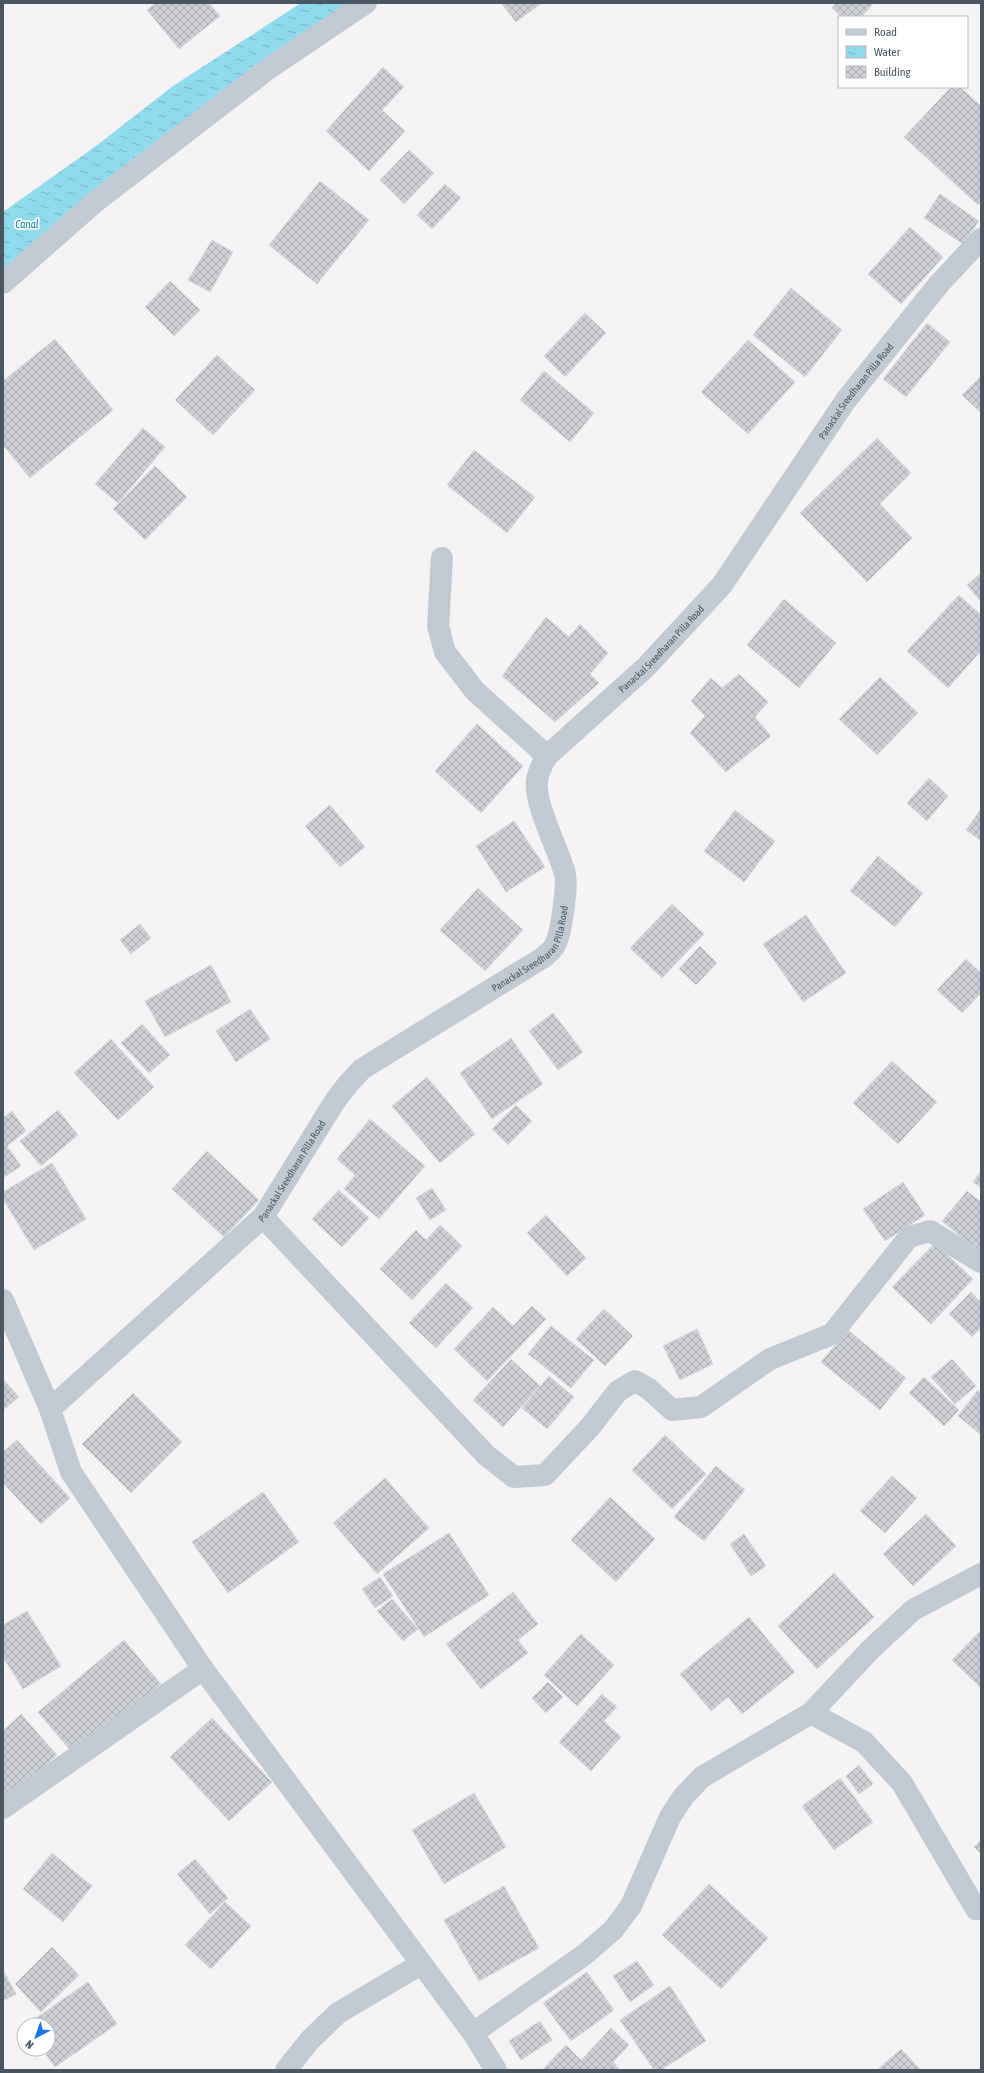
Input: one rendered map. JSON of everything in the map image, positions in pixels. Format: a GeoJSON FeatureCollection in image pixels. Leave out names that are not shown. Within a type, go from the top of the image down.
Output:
{"type":"FeatureCollection","features":[{"type":"Feature","properties":{"kind":"street"},"geometry":{"type":"LineString","coordinates":[[3,283],[95,202],[268,69],[366,3]]}},
{"type":"Feature","properties":{"kind":"street","name":"Panackal Sreedharan Pilla Road"},"geometry":{"type":"LineString","coordinates":[[50,1409],[263,1217],[336,1101],[348,1084],[362,1069],[544,957],[556,943],[562,920],[566,876],[539,798],[537,783],[540,769],[547,756],[646,667],[722,585],[846,400],[939,284],[981,239]]}},
{"type":"Feature","properties":{"kind":"street"},"geometry":{"type":"LineString","coordinates":[[442,558],[438,626],[445,652],[475,691],[547,756]]}},
{"type":"Feature","properties":{"kind":"street"},"geometry":{"type":"LineString","coordinates":[[263,1217],[486,1455],[514,1477],[545,1475],[590,1427],[618,1391],[635,1381],[649,1389],[672,1410],[701,1407],[770,1359],[832,1334],[909,1237],[930,1231],[981,1262]]}},
{"type":"Feature","properties":{"kind":"street"},"geometry":{"type":"LineString","coordinates":[[3,1300],[50,1409],[71,1472],[203,1669],[473,2033],[496,2070]]}},
{"type":"Feature","properties":{"kind":"street"},"geometry":{"type":"LineString","coordinates":[[473,2033],[584,1955],[613,1930],[631,1906],[670,1817],[683,1797],[702,1777],[811,1713],[870,1650],[913,1610],[981,1574]]}},
{"type":"Feature","properties":{"kind":"street"},"geometry":{"type":"LineString","coordinates":[[3,1808],[203,1669]]}},
{"type":"Feature","properties":{"kind":"street"},"geometry":{"type":"LineString","coordinates":[[811,1713],[864,1742],[902,1783],[976,1909],[981,1908]]}},
{"type":"Feature","properties":{"kind":"street"},"geometry":{"type":"LineString","coordinates":[[286,2070],[310,2040],[338,2013],[421,1964]]}},
{"type":"Feature","properties":{"kind":"water","name":"Canal"},"geometry":{"type":"Polygon","coordinates":[[[301,3],[354,3],[3,271],[3,212],[96,146],[173,86],[301,3]]]}},
{"type":"Feature","properties":{"kind":"building"},"geometry":{"type":"Polygon","coordinates":[[[156,3],[209,3],[220,16],[179,49],[147,10],[156,3]]]}},
{"type":"Feature","properties":{"kind":"building"},"geometry":{"type":"Polygon","coordinates":[[[501,3],[542,3],[516,22],[501,3]]]}},
{"type":"Feature","properties":{"kind":"building"},"geometry":{"type":"Polygon","coordinates":[[[836,3],[874,3],[862,16],[841,16],[832,8],[836,3]]]}},
{"type":"Feature","properties":{"kind":"building"},"geometry":{"type":"Polygon","coordinates":[[[383,67],[404,87],[382,110],[405,131],[369,171],[326,131],[383,67]]]}},
{"type":"Feature","properties":{"kind":"building"},"geometry":{"type":"Polygon","coordinates":[[[950,88],[961,88],[981,106],[981,202],[978,205],[904,137],[950,88]]]}},
{"type":"Feature","properties":{"kind":"building"},"geometry":{"type":"Polygon","coordinates":[[[409,150],[434,173],[404,204],[380,180],[409,150]]]}},
{"type":"Feature","properties":{"kind":"building"},"geometry":{"type":"Polygon","coordinates":[[[320,181],[369,220],[317,284],[269,245],[320,181]]]}},
{"type":"Feature","properties":{"kind":"building"},"geometry":{"type":"Polygon","coordinates":[[[445,184],[461,198],[432,229],[417,215],[445,184]]]}},
{"type":"Feature","properties":{"kind":"building"},"geometry":{"type":"Polygon","coordinates":[[[940,194],[979,221],[963,244],[924,218],[940,194]]]}},
{"type":"Feature","properties":{"kind":"building"},"geometry":{"type":"Polygon","coordinates":[[[910,227],[943,257],[901,304],[868,274],[910,227]]]}},
{"type":"Feature","properties":{"kind":"building"},"geometry":{"type":"Polygon","coordinates":[[[212,240],[233,252],[210,292],[188,280],[212,240]]]}},
{"type":"Feature","properties":{"kind":"building"},"geometry":{"type":"Polygon","coordinates":[[[170,281],[200,310],[174,336],[145,307],[170,281]]]}},
{"type":"Feature","properties":{"kind":"building"},"geometry":{"type":"Polygon","coordinates":[[[791,288],[842,330],[805,377],[753,335],[791,288]]]}},
{"type":"Feature","properties":{"kind":"building"},"geometry":{"type":"Polygon","coordinates":[[[585,313],[606,333],[565,377],[544,356],[585,313]]]}},
{"type":"Feature","properties":{"kind":"building"},"geometry":{"type":"Polygon","coordinates":[[[927,323],[950,342],[906,397],[883,379],[927,323]]]}},
{"type":"Feature","properties":{"kind":"building"},"geometry":{"type":"Polygon","coordinates":[[[55,339],[113,410],[30,478],[3,445],[3,381],[55,339]]]}},
{"type":"Feature","properties":{"kind":"building"},"geometry":{"type":"Polygon","coordinates":[[[748,340],[795,382],[748,434],[701,392],[748,340]]]}},
{"type":"Feature","properties":{"kind":"building"},"geometry":{"type":"Polygon","coordinates":[[[217,355],[255,390],[213,435],[175,400],[217,355]]]}},
{"type":"Feature","properties":{"kind":"building"},"geometry":{"type":"Polygon","coordinates":[[[544,371],[594,413],[570,442],[520,400],[544,371]]]}},
{"type":"Feature","properties":{"kind":"building"},"geometry":{"type":"Polygon","coordinates":[[[981,376],[981,413],[962,395],[981,376]]]}},
{"type":"Feature","properties":{"kind":"building"},"geometry":{"type":"Polygon","coordinates":[[[143,428],[165,447],[118,503],[95,484],[143,428]]]}},
{"type":"Feature","properties":{"kind":"building"},"geometry":{"type":"Polygon","coordinates":[[[877,438],[911,473],[880,504],[912,538],[867,582],[800,513],[877,438]]]}},
{"type":"Feature","properties":{"kind":"building"},"geometry":{"type":"Polygon","coordinates":[[[474,450],[535,497],[507,533],[447,485],[474,450]]]}},
{"type":"Feature","properties":{"kind":"building"},"geometry":{"type":"Polygon","coordinates":[[[155,466],[187,497],[145,540],[113,509],[155,466]]]}},
{"type":"Feature","properties":{"kind":"building"},"geometry":{"type":"Polygon","coordinates":[[[981,573],[981,602],[967,585],[981,573]]]}},
{"type":"Feature","properties":{"kind":"building"},"geometry":{"type":"Polygon","coordinates":[[[959,595],[981,615],[981,651],[948,688],[907,651],[959,595]]]}},
{"type":"Feature","properties":{"kind":"building"},"geometry":{"type":"Polygon","coordinates":[[[784,599],[836,643],[799,688],[747,645],[784,599]]]}},
{"type":"Feature","properties":{"kind":"building"},"geometry":{"type":"Polygon","coordinates":[[[546,617],[569,637],[580,624],[608,653],[590,674],[599,683],[555,722],[502,676],[546,617]]]}},
{"type":"Feature","properties":{"kind":"building"},"geometry":{"type":"Polygon","coordinates":[[[739,674],[768,702],[755,717],[771,736],[726,772],[690,733],[705,716],[691,701],[711,678],[722,688],[739,674]]]}},
{"type":"Feature","properties":{"kind":"building"},"geometry":{"type":"Polygon","coordinates":[[[880,677],[918,713],[877,755],[839,719],[880,677]]]}},
{"type":"Feature","properties":{"kind":"building"},"geometry":{"type":"Polygon","coordinates":[[[477,724],[523,766],[481,813],[435,771],[477,724]]]}},
{"type":"Feature","properties":{"kind":"building"},"geometry":{"type":"Polygon","coordinates":[[[929,778],[948,796],[927,821],[907,803],[929,778]]]}},
{"type":"Feature","properties":{"kind":"building"},"geometry":{"type":"Polygon","coordinates":[[[330,805],[365,847],[340,867],[305,826],[330,805]]]}},
{"type":"Feature","properties":{"kind":"building"},"geometry":{"type":"Polygon","coordinates":[[[981,809],[981,841],[966,830],[981,809]]]}},
{"type":"Feature","properties":{"kind":"building"},"geometry":{"type":"Polygon","coordinates":[[[735,810],[775,841],[744,882],[704,851],[735,810]]]}},
{"type":"Feature","properties":{"kind":"building"},"geometry":{"type":"Polygon","coordinates":[[[514,821],[545,867],[506,892],[476,846],[514,821]]]}},
{"type":"Feature","properties":{"kind":"building"},"geometry":{"type":"Polygon","coordinates":[[[878,856],[923,893],[895,927],[850,891],[878,856]]]}},
{"type":"Feature","properties":{"kind":"building"},"geometry":{"type":"Polygon","coordinates":[[[478,888],[523,930],[485,971],[440,930],[478,888]]]}},
{"type":"Feature","properties":{"kind":"building"},"geometry":{"type":"Polygon","coordinates":[[[672,904],[704,934],[662,978],[630,948],[672,904]]]}},
{"type":"Feature","properties":{"kind":"building"},"geometry":{"type":"Polygon","coordinates":[[[806,915],[846,973],[803,1002],[763,944],[806,915]]]}},
{"type":"Feature","properties":{"kind":"building"},"geometry":{"type":"Polygon","coordinates":[[[140,924],[151,938],[131,954],[120,940],[140,924]]]}},
{"type":"Feature","properties":{"kind":"building"},"geometry":{"type":"Polygon","coordinates":[[[700,946],[717,963],[696,985],[679,969],[700,946]]]}},
{"type":"Feature","properties":{"kind":"building"},"geometry":{"type":"Polygon","coordinates":[[[966,959],[981,973],[981,993],[962,1013],[937,990],[966,959]]]}},
{"type":"Feature","properties":{"kind":"building"},"geometry":{"type":"Polygon","coordinates":[[[211,965],[231,1002],[165,1037],[145,1001],[211,965]]]}},
{"type":"Feature","properties":{"kind":"building"},"geometry":{"type":"Polygon","coordinates":[[[250,1009],[270,1039],[236,1062],[216,1031],[250,1009]]]}},
{"type":"Feature","properties":{"kind":"building"},"geometry":{"type":"Polygon","coordinates":[[[553,1013],[583,1052],[558,1070],[529,1031],[553,1013]]]}},
{"type":"Feature","properties":{"kind":"building"},"geometry":{"type":"Polygon","coordinates":[[[142,1024],[170,1055],[149,1073],[121,1043],[142,1024]]]}},
{"type":"Feature","properties":{"kind":"building"},"geometry":{"type":"Polygon","coordinates":[[[511,1038],[543,1084],[492,1119],[460,1073],[511,1038]]]}},
{"type":"Feature","properties":{"kind":"building"},"geometry":{"type":"Polygon","coordinates":[[[111,1039],[154,1087],[118,1120],[74,1073],[111,1039]]]}},
{"type":"Feature","properties":{"kind":"building"},"geometry":{"type":"Polygon","coordinates":[[[892,1061],[937,1102],[898,1144],[853,1103],[892,1061]]]}},
{"type":"Feature","properties":{"kind":"building"},"geometry":{"type":"Polygon","coordinates":[[[427,1077],[475,1134],[440,1163],[392,1106],[427,1077]]]}},
{"type":"Feature","properties":{"kind":"building"},"geometry":{"type":"Polygon","coordinates":[[[516,1105],[532,1121],[508,1145],[492,1129],[516,1105]]]}},
{"type":"Feature","properties":{"kind":"building"},"geometry":{"type":"Polygon","coordinates":[[[58,1110],[78,1135],[41,1166],[20,1141],[58,1110]]]}},
{"type":"Feature","properties":{"kind":"building"},"geometry":{"type":"Polygon","coordinates":[[[12,1111],[26,1131],[7,1146],[21,1166],[3,1178],[3,1118],[12,1111]]]}},
{"type":"Feature","properties":{"kind":"building"},"geometry":{"type":"Polygon","coordinates":[[[370,1119],[425,1166],[379,1219],[344,1189],[355,1175],[337,1159],[370,1119]]]}},
{"type":"Feature","properties":{"kind":"building"},"geometry":{"type":"Polygon","coordinates":[[[207,1151],[259,1200],[224,1237],[172,1189],[207,1151]]]}},
{"type":"Feature","properties":{"kind":"building"},"geometry":{"type":"Polygon","coordinates":[[[52,1163],[86,1219],[34,1250],[3,1199],[3,1192],[52,1163]]]}},
{"type":"Feature","properties":{"kind":"building"},"geometry":{"type":"Polygon","coordinates":[[[981,1171],[981,1188],[973,1182],[981,1171]]]}},
{"type":"Feature","properties":{"kind":"building"},"geometry":{"type":"Polygon","coordinates":[[[903,1182],[925,1215],[885,1241],[863,1209],[903,1182]]]}},
{"type":"Feature","properties":{"kind":"building"},"geometry":{"type":"Polygon","coordinates":[[[432,1188],[446,1210],[430,1220],[416,1198],[432,1188]]]}},
{"type":"Feature","properties":{"kind":"building"},"geometry":{"type":"Polygon","coordinates":[[[339,1190],[369,1218],[342,1247],[312,1219],[339,1190]]]}},
{"type":"Feature","properties":{"kind":"building"},"geometry":{"type":"Polygon","coordinates":[[[967,1191],[981,1202],[981,1253],[942,1221],[967,1191]]]}},
{"type":"Feature","properties":{"kind":"building"},"geometry":{"type":"Polygon","coordinates":[[[546,1215],[586,1258],[567,1276],[527,1233],[546,1215]]]}},
{"type":"Feature","properties":{"kind":"building"},"geometry":{"type":"Polygon","coordinates":[[[440,1225],[462,1246],[412,1300],[380,1269],[416,1230],[426,1240],[440,1225]]]}},
{"type":"Feature","properties":{"kind":"building"},"geometry":{"type":"Polygon","coordinates":[[[935,1243],[973,1279],[931,1324],[892,1287],[935,1243]]]}},
{"type":"Feature","properties":{"kind":"building"},"geometry":{"type":"Polygon","coordinates":[[[446,1283],[473,1308],[436,1348],[409,1323],[446,1283]]]}},
{"type":"Feature","properties":{"kind":"building"},"geometry":{"type":"Polygon","coordinates":[[[971,1292],[981,1302],[981,1328],[972,1337],[949,1314],[971,1292]]]}},
{"type":"Feature","properties":{"kind":"building"},"geometry":{"type":"Polygon","coordinates":[[[532,1306],[546,1319],[487,1381],[454,1349],[493,1307],[513,1326],[532,1306]]]}},
{"type":"Feature","properties":{"kind":"building"},"geometry":{"type":"Polygon","coordinates":[[[604,1309],[633,1336],[605,1366],[576,1339],[604,1309]]]}},
{"type":"Feature","properties":{"kind":"building"},"geometry":{"type":"Polygon","coordinates":[[[551,1326],[594,1360],[571,1388],[528,1354],[551,1326]]]}},
{"type":"Feature","properties":{"kind":"building"},"geometry":{"type":"Polygon","coordinates":[[[697,1329],[713,1364],[680,1380],[663,1346],[697,1329]]]}},
{"type":"Feature","properties":{"kind":"building"},"geometry":{"type":"Polygon","coordinates":[[[848,1330],[906,1378],[880,1410],[821,1362],[848,1330]]]}},
{"type":"Feature","properties":{"kind":"building"},"geometry":{"type":"Polygon","coordinates":[[[511,1359],[540,1386],[503,1427],[473,1400],[511,1359]]]}},
{"type":"Feature","properties":{"kind":"building"},"geometry":{"type":"Polygon","coordinates":[[[952,1359],[976,1386],[955,1404],[931,1377],[952,1359]]]}},
{"type":"Feature","properties":{"kind":"building"},"geometry":{"type":"Polygon","coordinates":[[[549,1376],[574,1397],[547,1429],[522,1408],[549,1376]]]}},
{"type":"Feature","properties":{"kind":"building"},"geometry":{"type":"Polygon","coordinates":[[[924,1377],[959,1410],[944,1426],[909,1393],[924,1377]]]}},
{"type":"Feature","properties":{"kind":"building"},"geometry":{"type":"Polygon","coordinates":[[[3,1379],[19,1397],[3,1410],[3,1379]]]}},
{"type":"Feature","properties":{"kind":"building"},"geometry":{"type":"Polygon","coordinates":[[[978,1390],[981,1393],[981,1435],[958,1416],[978,1390]]]}},
{"type":"Feature","properties":{"kind":"building"},"geometry":{"type":"Polygon","coordinates":[[[133,1393],[182,1442],[131,1493],[82,1444],[133,1393]]]}},
{"type":"Feature","properties":{"kind":"building"},"geometry":{"type":"Polygon","coordinates":[[[665,1435],[706,1474],[672,1509],[632,1470],[665,1435]]]}},
{"type":"Feature","properties":{"kind":"building"},"geometry":{"type":"Polygon","coordinates":[[[17,1440],[70,1498],[41,1524],[3,1483],[3,1452],[17,1440]]]}},
{"type":"Feature","properties":{"kind":"building"},"geometry":{"type":"Polygon","coordinates":[[[716,1466],[745,1490],[704,1541],[674,1517],[716,1466]]]}},
{"type":"Feature","properties":{"kind":"building"},"geometry":{"type":"Polygon","coordinates":[[[892,1476],[917,1498],[885,1533],[860,1511],[892,1476]]]}},
{"type":"Feature","properties":{"kind":"building"},"geometry":{"type":"Polygon","coordinates":[[[385,1478],[429,1528],[377,1574],[333,1523],[385,1478]]]}},
{"type":"Feature","properties":{"kind":"building"},"geometry":{"type":"Polygon","coordinates":[[[263,1492],[299,1542],[228,1593],[192,1542],[263,1492]]]}},
{"type":"Feature","properties":{"kind":"building"},"geometry":{"type":"Polygon","coordinates":[[[610,1497],[655,1539],[616,1582],[571,1540],[610,1497]]]}},
{"type":"Feature","properties":{"kind":"building"},"geometry":{"type":"Polygon","coordinates":[[[926,1514],[956,1546],[913,1586],[883,1554],[926,1514]]]}},
{"type":"Feature","properties":{"kind":"building"},"geometry":{"type":"Polygon","coordinates":[[[449,1533],[489,1595],[424,1637],[383,1574],[449,1533]]]}},
{"type":"Feature","properties":{"kind":"building"},"geometry":{"type":"Polygon","coordinates":[[[744,1534],[766,1566],[751,1576],[730,1544],[744,1534]]]}},
{"type":"Feature","properties":{"kind":"building"},"geometry":{"type":"Polygon","coordinates":[[[834,1573],[874,1617],[817,1669],[778,1626],[834,1573]]]}},
{"type":"Feature","properties":{"kind":"building"},"geometry":{"type":"Polygon","coordinates":[[[380,1577],[393,1596],[375,1608],[362,1589],[380,1577]]]}},
{"type":"Feature","properties":{"kind":"building"},"geometry":{"type":"Polygon","coordinates":[[[513,1592],[538,1624],[518,1640],[528,1653],[481,1689],[446,1644],[513,1592]]]}},
{"type":"Feature","properties":{"kind":"building"},"geometry":{"type":"Polygon","coordinates":[[[392,1599],[418,1629],[403,1641],[377,1611],[392,1599]]]}},
{"type":"Feature","properties":{"kind":"building"},"geometry":{"type":"Polygon","coordinates":[[[27,1611],[61,1666],[23,1689],[3,1657],[3,1625],[27,1611]]]}},
{"type":"Feature","properties":{"kind":"building"},"geometry":{"type":"Polygon","coordinates":[[[749,1617],[795,1672],[742,1714],[728,1697],[711,1711],[680,1674],[749,1617]]]}},
{"type":"Feature","properties":{"kind":"building"},"geometry":{"type":"Polygon","coordinates":[[[981,1630],[981,1688],[952,1660],[981,1630]]]}},
{"type":"Feature","properties":{"kind":"building"},"geometry":{"type":"Polygon","coordinates":[[[581,1634],[614,1665],[577,1706],[544,1675],[581,1634]]]}},
{"type":"Feature","properties":{"kind":"building"},"geometry":{"type":"Polygon","coordinates":[[[124,1640],[161,1684],[75,1756],[38,1712],[124,1640]]]}},
{"type":"Feature","properties":{"kind":"building"},"geometry":{"type":"Polygon","coordinates":[[[548,1682],[563,1697],[546,1713],[532,1698],[548,1682]]]}},
{"type":"Feature","properties":{"kind":"building"},"geometry":{"type":"Polygon","coordinates":[[[602,1694],[617,1707],[604,1721],[621,1737],[591,1771],[559,1742],[602,1694]]]}},
{"type":"Feature","properties":{"kind":"building"},"geometry":{"type":"Polygon","coordinates":[[[21,1714],[57,1755],[3,1803],[3,1731],[21,1714]]]}},
{"type":"Feature","properties":{"kind":"building"},"geometry":{"type":"Polygon","coordinates":[[[212,1718],[272,1782],[229,1821],[170,1757],[212,1718]]]}},
{"type":"Feature","properties":{"kind":"building"},"geometry":{"type":"Polygon","coordinates":[[[859,1765],[873,1784],[859,1794],[846,1776],[859,1765]]]}},
{"type":"Feature","properties":{"kind":"building"},"geometry":{"type":"Polygon","coordinates":[[[840,1778],[873,1822],[834,1850],[802,1806],[840,1778]]]}},
{"type":"Feature","properties":{"kind":"building"},"geometry":{"type":"Polygon","coordinates":[[[474,1793],[506,1847],[444,1884],[412,1830],[474,1793]]]}},
{"type":"Feature","properties":{"kind":"building"},"geometry":{"type":"Polygon","coordinates":[[[981,1840],[981,1854],[974,1847],[981,1840]]]}},
{"type":"Feature","properties":{"kind":"building"},"geometry":{"type":"Polygon","coordinates":[[[52,1853],[92,1886],[63,1922],[23,1889],[52,1853]]]}},
{"type":"Feature","properties":{"kind":"building"},"geometry":{"type":"Polygon","coordinates":[[[195,1859],[228,1898],[210,1914],[177,1874],[195,1859]]]}},
{"type":"Feature","properties":{"kind":"building"},"geometry":{"type":"Polygon","coordinates":[[[709,1884],[768,1938],[721,1989],[662,1935],[709,1884]]]}},
{"type":"Feature","properties":{"kind":"building"},"geometry":{"type":"Polygon","coordinates":[[[504,1886],[539,1948],[479,1981],[444,1920],[504,1886]]]}},
{"type":"Feature","properties":{"kind":"building"},"geometry":{"type":"Polygon","coordinates":[[[225,1902],[251,1926],[211,1969],[185,1945],[225,1902]]]}},
{"type":"Feature","properties":{"kind":"building"},"geometry":{"type":"Polygon","coordinates":[[[52,1947],[79,1975],[41,2012],[15,1984],[52,1947]]]}},
{"type":"Feature","properties":{"kind":"building"},"geometry":{"type":"Polygon","coordinates":[[[637,1961],[654,1985],[630,2002],[613,1976],[637,1961]]]}},
{"type":"Feature","properties":{"kind":"building"},"geometry":{"type":"Polygon","coordinates":[[[4,1972],[16,1994],[3,2001],[3,1973],[4,1972]]]}},
{"type":"Feature","properties":{"kind":"building"},"geometry":{"type":"Polygon","coordinates":[[[587,1972],[614,2010],[571,2041],[543,2003],[587,1972]]]}},
{"type":"Feature","properties":{"kind":"building"},"geometry":{"type":"Polygon","coordinates":[[[88,1982],[117,2024],[55,2067],[48,2057],[56,2057],[56,2017],[38,2017],[88,1982]]]}},
{"type":"Feature","properties":{"kind":"building"},"geometry":{"type":"Polygon","coordinates":[[[670,1986],[706,2041],[661,2070],[654,2070],[620,2020],[670,1986]]]}},
{"type":"Feature","properties":{"kind":"building"},"geometry":{"type":"Polygon","coordinates":[[[540,2021],[552,2040],[521,2060],[509,2041],[540,2021]]]}},
{"type":"Feature","properties":{"kind":"building"},"geometry":{"type":"Polygon","coordinates":[[[611,2028],[629,2045],[613,2062],[620,2070],[542,2070],[566,2045],[581,2060],[611,2028]]]}},
{"type":"Feature","properties":{"kind":"building"},"geometry":{"type":"Polygon","coordinates":[[[901,2049],[921,2070],[877,2070],[901,2049]]]}}]}
